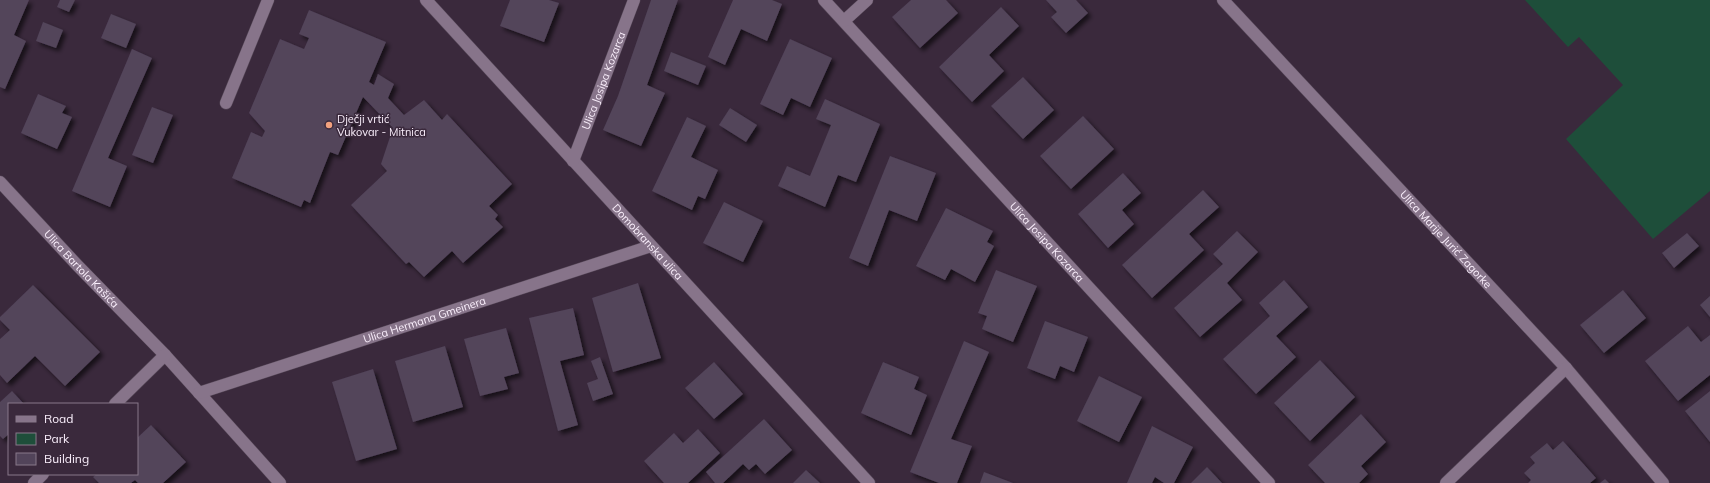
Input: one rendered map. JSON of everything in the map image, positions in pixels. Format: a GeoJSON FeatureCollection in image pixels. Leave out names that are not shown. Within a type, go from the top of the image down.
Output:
{"type":"FeatureCollection","features":[{"type":"Feature","properties":{"kind":"street"},"geometry":{"type":"LineString","coordinates":[[226,103],[268,0]]}},
{"type":"Feature","properties":{"kind":"street","name":"Domobranska ulica"},"geometry":{"type":"LineString","coordinates":[[426,0],[869,483]]}},
{"type":"Feature","properties":{"kind":"street","name":"Ulica Josipa Kozarca"},"geometry":{"type":"LineString","coordinates":[[573,161],[634,0]]}},
{"type":"Feature","properties":{"kind":"street","name":"Ulica Josipa Kozarca"},"geometry":{"type":"LineString","coordinates":[[824,0],[1269,483]]}},
{"type":"Feature","properties":{"kind":"street"},"geometry":{"type":"LineString","coordinates":[[844,21],[867,0]]}},
{"type":"Feature","properties":{"kind":"street","name":"Ulica Marije Jurić Zagorke"},"geometry":{"type":"LineString","coordinates":[[1223,0],[1566,368],[1663,483]]}},
{"type":"Feature","properties":{"kind":"street","name":"Ulica Bartola Kašića"},"geometry":{"type":"LineString","coordinates":[[0,182],[78,266],[165,355],[280,483]]}},
{"type":"Feature","properties":{"kind":"street","name":"Ulica Hermana Gmeinera"},"geometry":{"type":"LineString","coordinates":[[199,393],[651,246]]}},
{"type":"Feature","properties":{"kind":"street"},"geometry":{"type":"LineString","coordinates":[[116,403],[165,355]]}},
{"type":"Feature","properties":{"kind":"street"},"geometry":{"type":"LineString","coordinates":[[1446,483],[1566,368]]}},
{"type":"Feature","properties":{"kind":"street"},"geometry":{"type":"LineString","coordinates":[[34,483],[42,475]]}},
{"type":"Feature","properties":{"kind":"green space"},"geometry":{"type":"Polygon","coordinates":[[[1525,0],[1710,0],[1710,191],[1653,239],[1566,139],[1623,85],[1579,37],[1568,47],[1525,0]]]}},
{"type":"Feature","properties":{"kind":"building"},"geometry":{"type":"Polygon","coordinates":[[[0,0],[29,0],[14,35],[26,41],[5,89],[0,87],[0,0]]]}},
{"type":"Feature","properties":{"kind":"building"},"geometry":{"type":"Polygon","coordinates":[[[60,0],[75,0],[69,12],[57,7],[60,0]]]}},
{"type":"Feature","properties":{"kind":"building"},"geometry":{"type":"Polygon","coordinates":[[[510,0],[549,0],[559,3],[544,42],[500,26],[510,0]]]}},
{"type":"Feature","properties":{"kind":"building"},"geometry":{"type":"Polygon","coordinates":[[[651,0],[678,0],[647,85],[665,93],[641,146],[603,130],[618,96],[651,0]]]}},
{"type":"Feature","properties":{"kind":"building"},"geometry":{"type":"Polygon","coordinates":[[[733,0],[772,0],[782,4],[767,41],[741,29],[725,65],[708,57],[733,0]]]}},
{"type":"Feature","properties":{"kind":"building"},"geometry":{"type":"Polygon","coordinates":[[[911,0],[946,0],[958,13],[920,48],[892,17],[911,0]]]}},
{"type":"Feature","properties":{"kind":"building"},"geometry":{"type":"Polygon","coordinates":[[[1046,0],[1076,0],[1088,13],[1066,33],[1051,17],[1057,12],[1046,0]]]}},
{"type":"Feature","properties":{"kind":"building"},"geometry":{"type":"Polygon","coordinates":[[[1001,7],[1019,26],[989,55],[1004,71],[972,102],[939,67],[1001,7]]]}},
{"type":"Feature","properties":{"kind":"building"},"geometry":{"type":"Polygon","coordinates":[[[309,10],[386,42],[369,82],[374,85],[378,74],[394,84],[388,98],[404,115],[424,100],[442,120],[447,114],[512,184],[489,206],[498,215],[495,219],[503,227],[463,263],[452,251],[424,277],[409,262],[406,264],[351,205],[387,171],[381,164],[393,128],[363,97],[338,155],[330,152],[310,203],[304,200],[301,207],[232,178],[251,132],[262,137],[265,131],[249,113],[280,39],[304,49],[309,38],[299,34],[309,10]]]}},
{"type":"Feature","properties":{"kind":"building"},"geometry":{"type":"Polygon","coordinates":[[[111,14],[136,24],[126,48],[101,38],[111,14]]]}},
{"type":"Feature","properties":{"kind":"building"},"geometry":{"type":"Polygon","coordinates":[[[43,22],[63,30],[56,48],[36,41],[43,22]]]}},
{"type":"Feature","properties":{"kind":"building"},"geometry":{"type":"Polygon","coordinates":[[[790,39],[832,58],[810,107],[791,98],[783,115],[760,104],[790,39]]]}},
{"type":"Feature","properties":{"kind":"building"},"geometry":{"type":"Polygon","coordinates":[[[132,49],[152,58],[108,158],[127,166],[110,207],[72,191],[132,49]]]}},
{"type":"Feature","properties":{"kind":"building"},"geometry":{"type":"Polygon","coordinates":[[[671,52],[706,66],[698,85],[664,71],[671,52]]]}},
{"type":"Feature","properties":{"kind":"building"},"geometry":{"type":"Polygon","coordinates":[[[1023,77],[1054,110],[1023,139],[991,106],[1023,77]]]}},
{"type":"Feature","properties":{"kind":"building"},"geometry":{"type":"Polygon","coordinates":[[[38,94],[66,106],[62,113],[72,117],[57,149],[21,133],[38,94]]]}},
{"type":"Feature","properties":{"kind":"building"},"geometry":{"type":"Polygon","coordinates":[[[825,99],[880,124],[856,182],[838,175],[825,207],[778,186],[787,166],[810,176],[831,125],[816,119],[825,99]]]}},
{"type":"Feature","properties":{"kind":"building"},"geometry":{"type":"Polygon","coordinates":[[[152,107],[173,115],[153,163],[132,155],[152,107]]]}},
{"type":"Feature","properties":{"kind":"building"},"geometry":{"type":"Polygon","coordinates":[[[730,108],[757,125],[746,142],[719,125],[730,108]]]}},
{"type":"Feature","properties":{"kind":"building"},"geometry":{"type":"Polygon","coordinates":[[[1083,116],[1114,149],[1071,189],[1040,156],[1083,116]]]}},
{"type":"Feature","properties":{"kind":"building"},"geometry":{"type":"Polygon","coordinates":[[[687,117],[706,126],[691,157],[718,170],[705,199],[698,196],[692,210],[652,191],[687,117]]]}},
{"type":"Feature","properties":{"kind":"building"},"geometry":{"type":"Polygon","coordinates":[[[890,156],[936,173],[917,221],[889,210],[868,266],[849,258],[890,156]]]}},
{"type":"Feature","properties":{"kind":"building"},"geometry":{"type":"Polygon","coordinates":[[[1123,173],[1141,193],[1122,210],[1134,224],[1108,248],[1078,214],[1123,173]]]}},
{"type":"Feature","properties":{"kind":"building"},"geometry":{"type":"Polygon","coordinates":[[[1203,190],[1219,207],[1189,234],[1204,250],[1152,298],[1122,265],[1203,190]]]}},
{"type":"Feature","properties":{"kind":"building"},"geometry":{"type":"Polygon","coordinates":[[[724,202],[763,221],[743,262],[703,243],[724,202]]]}},
{"type":"Feature","properties":{"kind":"building"},"geometry":{"type":"Polygon","coordinates":[[[946,208],[993,231],[987,242],[994,246],[975,282],[951,269],[945,280],[916,266],[946,208]]]}},
{"type":"Feature","properties":{"kind":"building"},"geometry":{"type":"Polygon","coordinates":[[[1237,231],[1258,252],[1227,283],[1242,300],[1200,337],[1174,308],[1223,264],[1213,254],[1237,231]]]}},
{"type":"Feature","properties":{"kind":"building"},"geometry":{"type":"Polygon","coordinates":[[[1687,233],[1699,246],[1674,268],[1662,253],[1687,233]]]}},
{"type":"Feature","properties":{"kind":"building"},"geometry":{"type":"Polygon","coordinates":[[[996,270],[1037,286],[1013,342],[982,329],[987,316],[978,313],[996,270]]]}},
{"type":"Feature","properties":{"kind":"building"},"geometry":{"type":"Polygon","coordinates":[[[1284,280],[1308,307],[1276,336],[1296,357],[1256,394],[1223,359],[1270,316],[1259,303],[1284,280]]]}},
{"type":"Feature","properties":{"kind":"building"},"geometry":{"type":"Polygon","coordinates":[[[638,283],[661,358],[613,372],[592,298],[638,283]]]}},
{"type":"Feature","properties":{"kind":"building"},"geometry":{"type":"Polygon","coordinates":[[[33,285],[100,352],[65,386],[35,356],[7,383],[0,375],[0,339],[10,330],[0,320],[0,317],[33,285]]]}},
{"type":"Feature","properties":{"kind":"building"},"geometry":{"type":"Polygon","coordinates":[[[1623,290],[1646,318],[1604,353],[1580,325],[1623,290]]]}},
{"type":"Feature","properties":{"kind":"building"},"geometry":{"type":"Polygon","coordinates":[[[1710,296],[1710,317],[1700,305],[1710,296]]]}},
{"type":"Feature","properties":{"kind":"building"},"geometry":{"type":"Polygon","coordinates":[[[573,308],[584,355],[560,361],[578,425],[558,431],[529,318],[573,308]]]}},
{"type":"Feature","properties":{"kind":"building"},"geometry":{"type":"Polygon","coordinates":[[[1045,321],[1088,337],[1074,372],[1060,366],[1055,379],[1027,368],[1045,321]]]}},
{"type":"Feature","properties":{"kind":"building"},"geometry":{"type":"Polygon","coordinates":[[[1688,326],[1701,342],[1710,335],[1710,375],[1678,401],[1645,361],[1688,326]]]}},
{"type":"Feature","properties":{"kind":"building"},"geometry":{"type":"Polygon","coordinates":[[[506,328],[519,373],[504,377],[508,389],[480,396],[464,339],[506,328]]]}},
{"type":"Feature","properties":{"kind":"building"},"geometry":{"type":"Polygon","coordinates":[[[964,341],[989,352],[951,439],[972,446],[957,483],[939,483],[910,472],[964,341]]]}},
{"type":"Feature","properties":{"kind":"building"},"geometry":{"type":"Polygon","coordinates":[[[445,346],[463,407],[413,422],[395,361],[445,346]]]}},
{"type":"Feature","properties":{"kind":"building"},"geometry":{"type":"Polygon","coordinates":[[[600,357],[613,394],[593,401],[587,383],[598,379],[591,361],[600,357]]]}},
{"type":"Feature","properties":{"kind":"building"},"geometry":{"type":"Polygon","coordinates":[[[1320,360],[1355,397],[1310,441],[1274,403],[1320,360]]]}},
{"type":"Feature","properties":{"kind":"building"},"geometry":{"type":"Polygon","coordinates":[[[714,362],[743,394],[714,419],[685,388],[714,362]]]}},
{"type":"Feature","properties":{"kind":"building"},"geometry":{"type":"Polygon","coordinates":[[[883,362],[919,377],[914,389],[927,395],[911,435],[861,413],[883,362]]]}},
{"type":"Feature","properties":{"kind":"building"},"geometry":{"type":"Polygon","coordinates":[[[373,369],[397,449],[356,461],[332,382],[373,369]]]}},
{"type":"Feature","properties":{"kind":"building"},"geometry":{"type":"Polygon","coordinates":[[[1099,376],[1142,397],[1119,442],[1077,421],[1099,376]]]}},
{"type":"Feature","properties":{"kind":"building"},"geometry":{"type":"Polygon","coordinates":[[[12,391],[23,403],[8,403],[8,435],[3,439],[0,436],[0,402],[12,391]]]}},
{"type":"Feature","properties":{"kind":"building"},"geometry":{"type":"Polygon","coordinates":[[[1710,391],[1710,442],[1685,411],[1710,391]]]}},
{"type":"Feature","properties":{"kind":"building"},"geometry":{"type":"Polygon","coordinates":[[[1361,414],[1386,442],[1361,466],[1368,474],[1359,483],[1325,483],[1308,465],[1361,414]]]}},
{"type":"Feature","properties":{"kind":"building"},"geometry":{"type":"Polygon","coordinates":[[[764,419],[792,450],[765,474],[756,464],[749,470],[743,464],[723,483],[715,483],[706,472],[764,419]]]}},
{"type":"Feature","properties":{"kind":"building"},"geometry":{"type":"Polygon","coordinates":[[[151,425],[186,462],[163,483],[138,483],[135,480],[131,483],[99,483],[93,477],[96,475],[138,475],[138,437],[151,425]]]}},
{"type":"Feature","properties":{"kind":"building"},"geometry":{"type":"Polygon","coordinates":[[[1152,426],[1193,447],[1174,483],[1164,483],[1155,477],[1152,483],[1127,483],[1152,426]]]}},
{"type":"Feature","properties":{"kind":"building"},"geometry":{"type":"Polygon","coordinates":[[[698,429],[720,453],[688,483],[664,483],[644,461],[674,433],[683,443],[698,429]]]}},
{"type":"Feature","properties":{"kind":"building"},"geometry":{"type":"Polygon","coordinates":[[[1563,441],[1596,478],[1590,483],[1528,483],[1531,480],[1524,473],[1535,463],[1530,457],[1547,443],[1553,450],[1563,441]]]}},
{"type":"Feature","properties":{"kind":"building"},"geometry":{"type":"Polygon","coordinates":[[[1207,467],[1222,483],[1191,483],[1207,467]]]}},
{"type":"Feature","properties":{"kind":"building"},"geometry":{"type":"Polygon","coordinates":[[[806,470],[820,483],[793,483],[806,470]]]}},
{"type":"Feature","properties":{"kind":"building"},"geometry":{"type":"Polygon","coordinates":[[[984,472],[1013,483],[980,483],[984,472]]]}},
{"type":"Feature","properties":{"kind":"building"},"geometry":{"type":"Polygon","coordinates":[[[1605,479],[1609,483],[1600,483],[1605,479]]]}},
{"type":"Feature","properties":{"kind":"place","name":"Dječji vrtić Vukovar - Mitnica"},"geometry":{"type":"Point","coordinates":[329,125]}}]}
